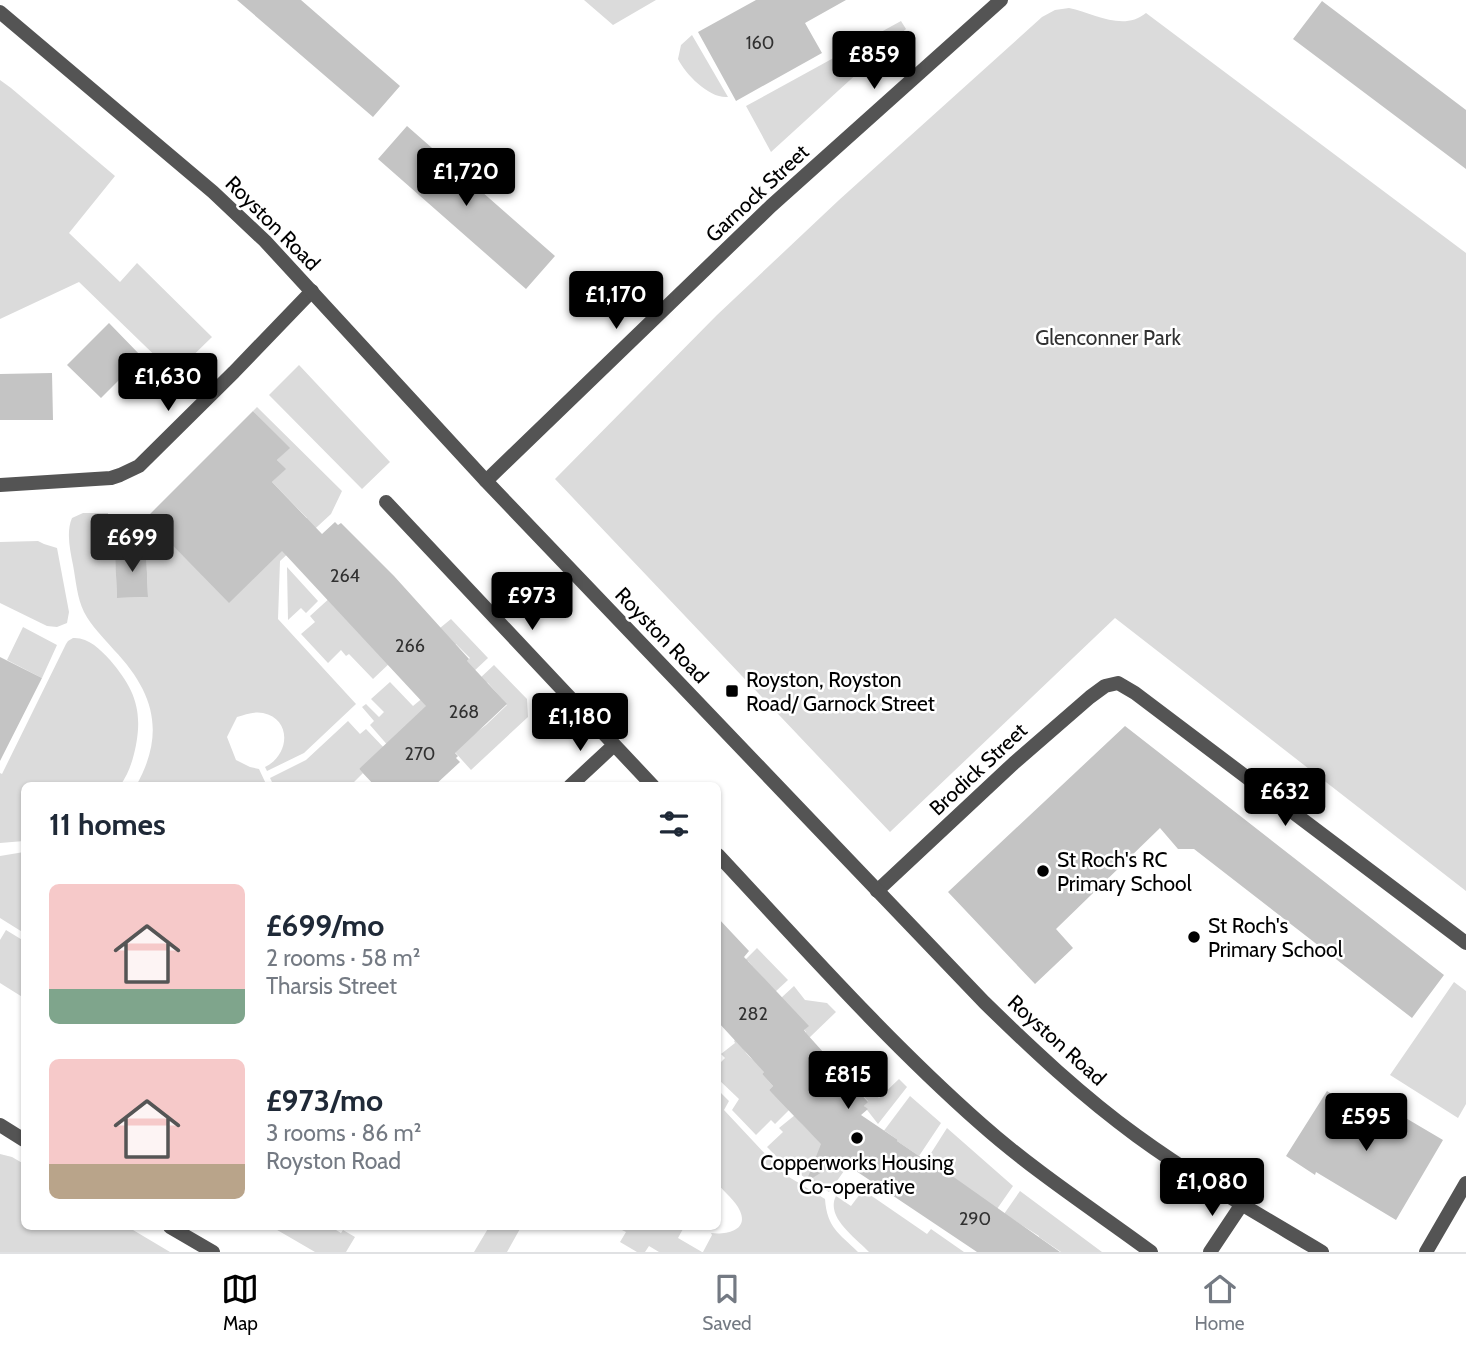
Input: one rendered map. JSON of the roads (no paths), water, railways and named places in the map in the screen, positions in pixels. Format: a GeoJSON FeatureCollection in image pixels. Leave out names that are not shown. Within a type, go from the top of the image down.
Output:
{"type":"FeatureCollection","features":[{"type":"Feature","properties":{"kind":"street","name":"Garnock Street"},"geometry":{"type":"LineString","coordinates":[[486,481],[771,206],[1001,0]]}},
{"type":"Feature","properties":{"kind":"street","name":"Royston Road"},"geometry":{"type":"LineString","coordinates":[[0,12],[237,214],[272,248],[486,481],[877,891],[1040,1057],[1112,1117],[1201,1180],[1322,1252]]}},
{"type":"Feature","properties":{"kind":"street"},"geometry":{"type":"LineString","coordinates":[[0,485],[111,478],[139,466],[312,291]]}},
{"type":"Feature","properties":{"kind":"street"},"geometry":{"type":"LineString","coordinates":[[386,502],[649,782]]}},
{"type":"Feature","properties":{"kind":"street","name":"Brodick Street"},"geometry":{"type":"LineString","coordinates":[[877,891],[1014,763],[1098,690],[1118,683],[1135,693],[1466,943]]}},
{"type":"Feature","properties":{"kind":"street"},"geometry":{"type":"LineString","coordinates":[[574,782],[614,745]]}},
{"type":"Feature","properties":{"kind":"street"},"geometry":{"type":"LineString","coordinates":[[721,858],[883,1030],[969,1113],[1017,1153],[1151,1252]]}},
{"type":"Feature","properties":{"kind":"street"},"geometry":{"type":"LineString","coordinates":[[0,1125],[21,1138]]}},
{"type":"Feature","properties":{"kind":"street"},"geometry":{"type":"LineString","coordinates":[[1426,1252],[1466,1183]]}},
{"type":"Feature","properties":{"kind":"street"},"geometry":{"type":"LineString","coordinates":[[1210,1252],[1242,1204]]}},
{"type":"Feature","properties":{"kind":"street"},"geometry":{"type":"LineString","coordinates":[[175,1230],[212,1252]]}},
{"type":"Feature","properties":{"kind":"place","name":"Royston, Royston Road/ Garnock Street"},"geometry":{"type":"Point","coordinates":[732,691]}},
{"type":"Feature","properties":{"kind":"place","name":"St Roch's RC Primary School"},"geometry":{"type":"Point","coordinates":[1043,871]}},
{"type":"Feature","properties":{"kind":"place","name":"St Roch's Primary School"},"geometry":{"type":"Point","coordinates":[1194,937]}},
{"type":"Feature","properties":{"kind":"place","name":"Copperworks Housing Co-operative"},"geometry":{"type":"Point","coordinates":[857,1138]}},
{"type":"Feature","properties":{"kind":"park label","name":"Glenconner Park"},"geometry":{"type":"Point","coordinates":[1108,337]}}]}
